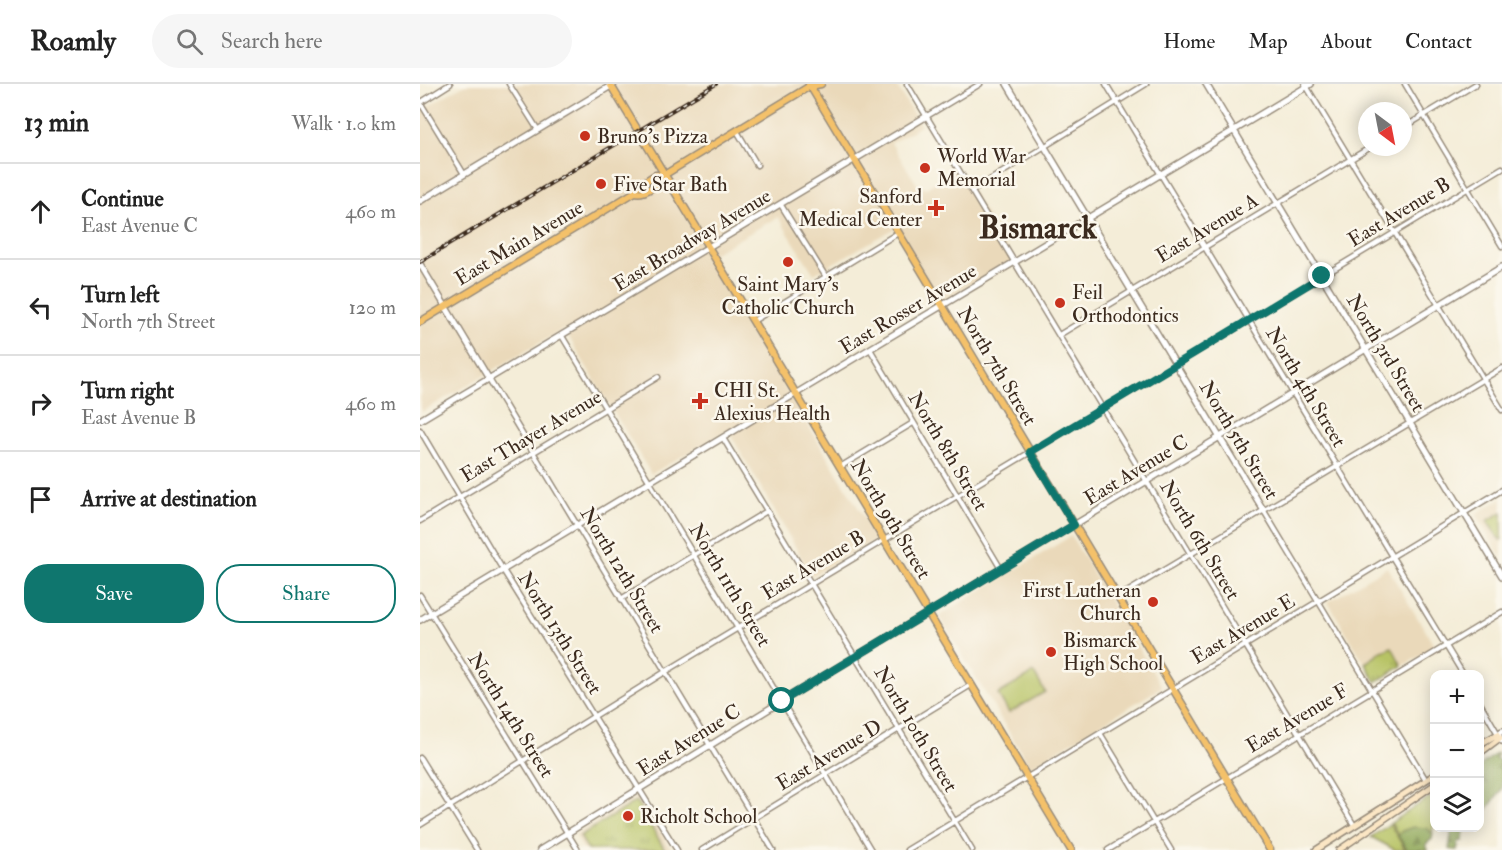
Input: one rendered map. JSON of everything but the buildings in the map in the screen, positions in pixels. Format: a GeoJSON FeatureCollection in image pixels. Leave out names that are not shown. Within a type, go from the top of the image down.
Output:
{"type":"FeatureCollection","features":[{"type":"Feature","properties":{"kind":"main road","name":"East Main Avenue"},"geometry":{"type":"LineString","coordinates":[[420,321],[635,192],[637,186],[656,175],[664,175],[810,85],[821,84]]}},
{"type":"Feature","properties":{"kind":"main road","name":"North 9th Street"},"geometry":{"type":"LineString","coordinates":[[612,85],[1071,850]]}},
{"type":"Feature","properties":{"kind":"main road","name":"North 7th Street"},"geometry":{"type":"LineString","coordinates":[[810,85],[1270,850]]}},
{"type":"Feature","properties":{"kind":"main road"},"geometry":{"type":"LineString","coordinates":[[1484,742],[1501,736]]}},
{"type":"Feature","properties":{"kind":"main road"},"geometry":{"type":"LineString","coordinates":[[1484,749],[1501,736]]}},
{"type":"Feature","properties":{"kind":"main road"},"geometry":{"type":"LineString","coordinates":[[1316,850],[1430,777]]}},
{"type":"Feature","properties":{"kind":"main road"},"geometry":{"type":"LineString","coordinates":[[1339,850],[1430,788]]}},
{"type":"Feature","properties":{"kind":"street"},"geometry":{"type":"LineString","coordinates":[[450,84],[420,102],[464,175]]}},
{"type":"Feature","properties":{"kind":"street"},"geometry":{"type":"LineString","coordinates":[[509,84],[538,130]]}},
{"type":"Feature","properties":{"kind":"street","name":"North 6th Street"},"geometry":{"type":"LineString","coordinates":[[907,84],[1355,826]]}},
{"type":"Feature","properties":{"kind":"street","name":"East Broadway Avenue"},"geometry":{"type":"LineString","coordinates":[[420,420],[980,84]]}},
{"type":"Feature","properties":{"kind":"street","name":"North 5th Street"},"geometry":{"type":"LineString","coordinates":[[1007,84],[1426,780]]}},
{"type":"Feature","properties":{"kind":"street","name":"North 4th Street"},"geometry":{"type":"LineString","coordinates":[[1106,84],[1460,670]]}},
{"type":"Feature","properties":{"kind":"street"},"geometry":{"type":"LineString","coordinates":[[972,191],[1146,84]]}},
{"type":"Feature","properties":{"kind":"street","name":"North 3rd Street"},"geometry":{"type":"LineString","coordinates":[[1206,84],[1502,576]]}},
{"type":"Feature","properties":{"kind":"street"},"geometry":{"type":"LineString","coordinates":[[1405,84],[1502,246]]}},
{"type":"Feature","properties":{"kind":"street"},"geometry":{"type":"LineString","coordinates":[[1412,123],[1476,84]]}},
{"type":"Feature","properties":{"kind":"street"},"geometry":{"type":"LineString","coordinates":[[420,201],[612,85]]}},
{"type":"Feature","properties":{"kind":"street"},"geometry":{"type":"LineString","coordinates":[[1308,85],[1350,159],[1502,410]]}},
{"type":"Feature","properties":{"kind":"street","name":"East Rosser Avenue"},"geometry":{"type":"LineString","coordinates":[[420,620],[1308,85]]}},
{"type":"Feature","properties":{"kind":"street"},"geometry":{"type":"LineString","coordinates":[[737,131],[757,165]]}},
{"type":"Feature","properties":{"kind":"street","name":"East Avenue A"},"geometry":{"type":"LineString","coordinates":[[1059,335],[1358,154]]}},
{"type":"Feature","properties":{"kind":"street","name":"East Avenue B"},"geometry":{"type":"LineString","coordinates":[[420,825],[665,672],[1502,168]]}},
{"type":"Feature","properties":{"kind":"street"},"geometry":{"type":"LineString","coordinates":[[781,205],[826,277]]}},
{"type":"Feature","properties":{"kind":"street"},"geometry":{"type":"LineString","coordinates":[[753,321],[898,233]]}},
{"type":"Feature","properties":{"kind":"street","name":"North 12th Street"},"geometry":{"type":"LineString","coordinates":[[420,264],[773,850]]}},
{"type":"Feature","properties":{"kind":"street","name":"East Avenue C"},"geometry":{"type":"LineString","coordinates":[[540,850],[782,701],[1502,267]]}},
{"type":"Feature","properties":{"kind":"street","name":"North 11th Street"},"geometry":{"type":"LineString","coordinates":[[562,336],[871,850]]}},
{"type":"Feature","properties":{"kind":"street","name":"North 8th Street"},"geometry":{"type":"LineString","coordinates":[[870,349],[1001,569]]}},
{"type":"Feature","properties":{"kind":"street"},"geometry":{"type":"LineString","coordinates":[[1117,598],[1502,368]]}},
{"type":"Feature","properties":{"kind":"street","name":"East Thayer Avenue"},"geometry":{"type":"LineString","coordinates":[[420,521],[658,377]]}},
{"type":"Feature","properties":{"kind":"street"},"geometry":{"type":"LineString","coordinates":[[840,467],[913,423]]}},
{"type":"Feature","properties":{"kind":"street","name":"North 13th Street"},"geometry":{"type":"LineString","coordinates":[[420,430],[503,570],[677,850]]}},
{"type":"Feature","properties":{"kind":"street","name":"North 10th Street"},"geometry":{"type":"LineString","coordinates":[[723,438],[972,850]]}},
{"type":"Feature","properties":{"kind":"street","name":"East Avenue E"},"geometry":{"type":"LineString","coordinates":[[907,850],[1502,490]]}},
{"type":"Feature","properties":{"kind":"street"},"geometry":{"type":"LineString","coordinates":[[621,599],[767,511]]}},
{"type":"Feature","properties":{"kind":"street","name":"North 14th Street"},"geometry":{"type":"LineString","coordinates":[[420,595],[578,850]]}},
{"type":"Feature","properties":{"kind":"street","name":"East Avenue F"},"geometry":{"type":"LineString","coordinates":[[1108,850],[1502,612]]}},
{"type":"Feature","properties":{"kind":"street","name":"East Avenue D"},"geometry":{"type":"LineString","coordinates":[[702,850],[972,685]]}},
{"type":"Feature","properties":{"kind":"street"},"geometry":{"type":"LineString","coordinates":[[1484,710],[1501,736]]}},
{"type":"Feature","properties":{"kind":"street"},"geometry":{"type":"LineString","coordinates":[[1100,733],[1171,850]]}},
{"type":"Feature","properties":{"kind":"street"},"geometry":{"type":"LineString","coordinates":[[420,759],[477,850]]}},
{"type":"Feature","properties":{"kind":"shaded area"},"geometry":{"type":"Polygon","coordinates":[[[465,84],[895,84],[921,126],[891,143],[918,186],[926,188],[958,169],[1015,262],[942,306],[898,233],[899,226],[814,274],[778,217],[707,257],[877,539],[812,576],[728,430],[651,474],[564,329],[420,413],[420,111],[465,84]]]}},
{"type":"Feature","properties":{"kind":"shaded area"},"geometry":{"type":"Polygon","coordinates":[[[1502,498],[1502,559],[1476,514],[1502,498]]]}},
{"type":"Feature","properties":{"kind":"shaded area","name":"Bismarck High School"},"geometry":{"type":"Polygon","coordinates":[[[1071,536],[1162,687],[1030,767],[939,616],[1071,536]]]}},
{"type":"Feature","properties":{"kind":"shaded area"},"geometry":{"type":"Polygon","coordinates":[[[1387,567],[1435,647],[1376,682],[1328,602],[1387,567]]]}},
{"type":"Feature","properties":{"kind":"shaded area","name":"Richolt School"},"geometry":{"type":"Polygon","coordinates":[[[638,796],[672,850],[584,850],[575,835],[638,796]]]}},
{"type":"Feature","properties":{"kind":"green space"},"geometry":{"type":"Polygon","coordinates":[[[1502,512],[1502,539],[1500,540],[1487,521],[1502,512]]]}},
{"type":"Feature","properties":{"kind":"green space"},"geometry":{"type":"Polygon","coordinates":[[[1392,647],[1402,666],[1376,682],[1365,663],[1377,653],[1392,647]]]}},
{"type":"Feature","properties":{"kind":"green space"},"geometry":{"type":"Polygon","coordinates":[[[1034,673],[1045,692],[1009,713],[998,694],[1034,673]]]}},
{"type":"Feature","properties":{"kind":"green space"},"geometry":{"type":"Polygon","coordinates":[[[1497,753],[1495,758],[1502,762],[1502,789],[1484,814],[1484,778],[1484,763],[1497,753]]]}},
{"type":"Feature","properties":{"kind":"green space"},"geometry":{"type":"Polygon","coordinates":[[[1430,797],[1432,839],[1407,850],[1391,823],[1430,797]]]}},
{"type":"Feature","properties":{"kind":"green space","name":"Richolt School"},"geometry":{"type":"Polygon","coordinates":[[[636,801],[665,850],[588,850],[580,836],[636,801]]]}},
{"type":"Feature","properties":{"kind":"green space"},"geometry":{"type":"Polygon","coordinates":[[[1390,824],[1405,850],[1395,850],[1371,837],[1390,824]]]}},
{"type":"Feature","properties":{"kind":"green space"},"geometry":{"type":"Polygon","coordinates":[[[1413,827],[1427,828],[1433,834],[1432,839],[1426,844],[1428,850],[1407,850],[1398,836],[1402,831],[1413,827]]]}},
{"type":"Feature","properties":{"kind":"green space"},"geometry":{"type":"Polygon","coordinates":[[[1451,832],[1464,832],[1463,841],[1459,841],[1457,850],[1449,849],[1451,832]]]}},
{"type":"Feature","properties":{"kind":"railway"},"geometry":{"type":"LineString","coordinates":[[420,262],[716,84]]}},
{"type":"Feature","properties":{"kind":"place","name":"Bruno's Pizza"},"geometry":{"type":"Point","coordinates":[585,136]}},
{"type":"Feature","properties":{"kind":"place","name":"World War Memorial"},"geometry":{"type":"Point","coordinates":[925,168]}},
{"type":"Feature","properties":{"kind":"place","name":"Five Star Bath"},"geometry":{"type":"Point","coordinates":[601,184]}},
{"type":"Feature","properties":{"kind":"place","name":"Sanford Medical Center"},"geometry":{"type":"Point","coordinates":[936,208]}},
{"type":"Feature","properties":{"kind":"place","name":"Saint Mary's Catholic Church"},"geometry":{"type":"Point","coordinates":[788,262]}},
{"type":"Feature","properties":{"kind":"place","name":"Feil Orthodontics"},"geometry":{"type":"Point","coordinates":[1060,303]}},
{"type":"Feature","properties":{"kind":"place","name":"CHI St. Alexius Health"},"geometry":{"type":"Point","coordinates":[700,401]}},
{"type":"Feature","properties":{"kind":"place","name":"First Lutheran Church"},"geometry":{"type":"Point","coordinates":[1153,602]}},
{"type":"Feature","properties":{"kind":"place","name":"Bismarck High School"},"geometry":{"type":"Point","coordinates":[1051,652]}},
{"type":"Feature","properties":{"kind":"place","name":"Richolt School"},"geometry":{"type":"Point","coordinates":[628,816]}},
{"type":"Feature","properties":{"kind":"district","name":"Bismarck"},"geometry":{"type":"Point","coordinates":[1038,228]}},
{"type":"Feature","properties":{"kind":"route"},"geometry":{"type":"LineString","coordinates":[[782,701],[1074,525],[1030,452],[1322,276]]}}]}
